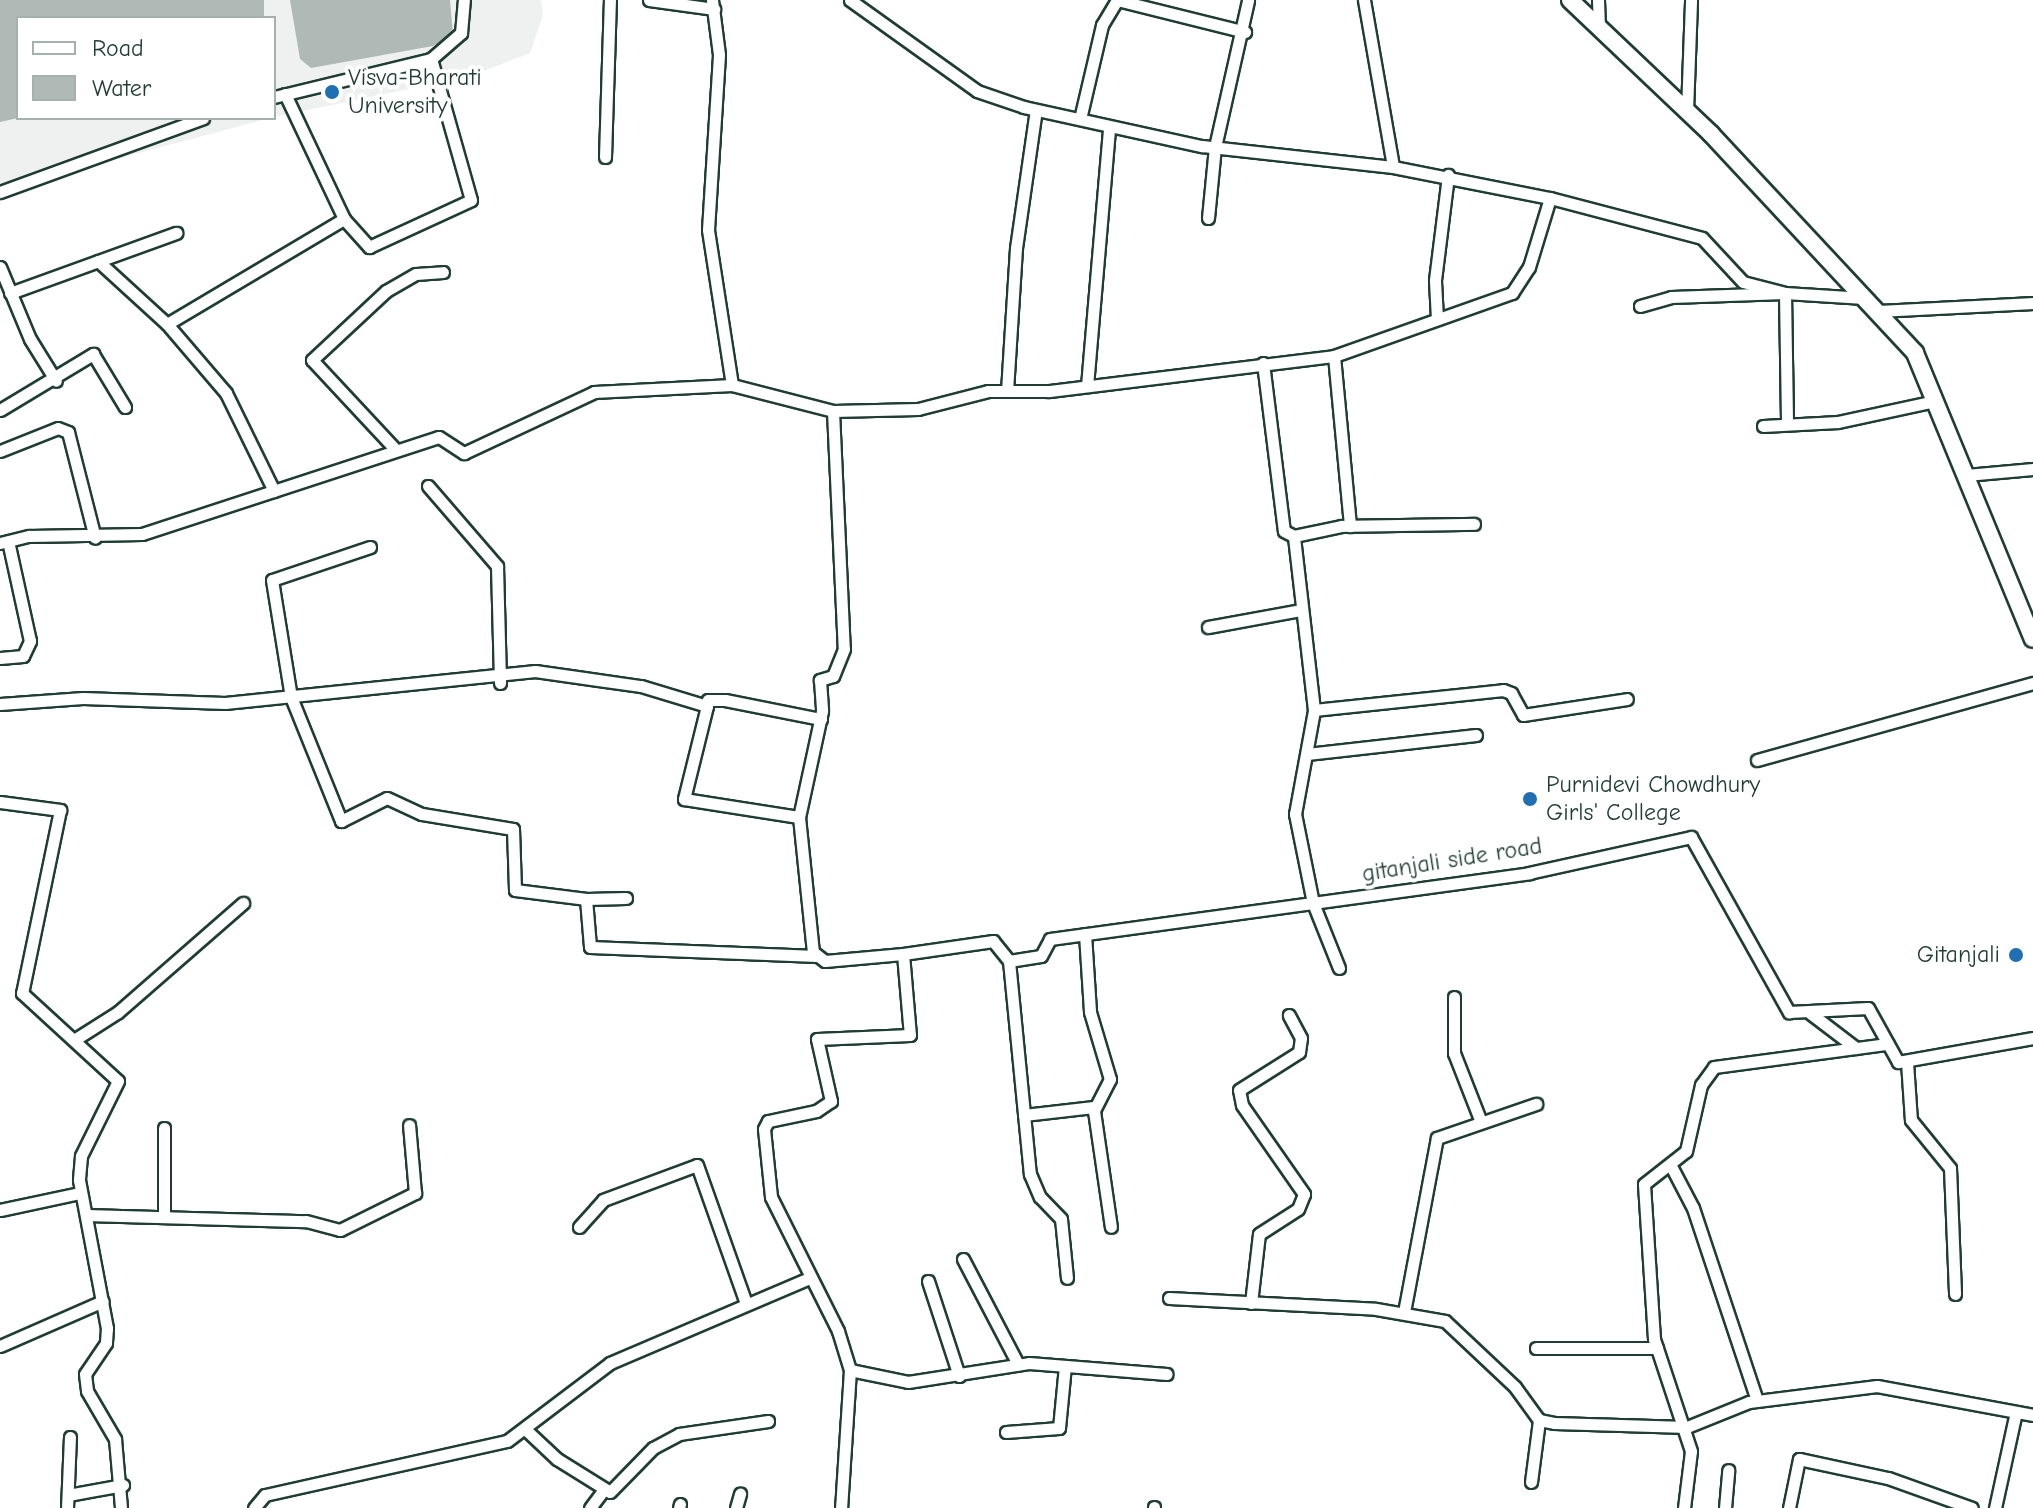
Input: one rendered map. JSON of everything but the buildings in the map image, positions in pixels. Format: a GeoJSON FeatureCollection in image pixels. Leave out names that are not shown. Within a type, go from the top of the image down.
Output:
{"type":"FeatureCollection","features":[{"type":"Feature","properties":{"kind":"street"},"geometry":{"type":"LineString","coordinates":[[431,59],[471,200],[369,247],[344,219],[279,95],[431,59],[461,33],[464,0]]}},
{"type":"Feature","properties":{"kind":"street"},"geometry":{"type":"LineString","coordinates":[[605,157],[610,0]]}},
{"type":"Feature","properties":{"kind":"street"},"geometry":{"type":"LineString","coordinates":[[649,0],[713,4],[719,55],[708,230],[732,385]]}},
{"type":"Feature","properties":{"kind":"street"},"geometry":{"type":"LineString","coordinates":[[850,0],[977,91],[1036,110],[1215,147],[1448,175],[1550,198],[1702,238],[1743,282],[1785,293],[1874,304],[2033,303]]}},
{"type":"Feature","properties":{"kind":"street"},"geometry":{"type":"LineString","coordinates":[[1080,119],[1102,25],[1117,0],[1139,1],[1245,32]]}},
{"type":"Feature","properties":{"kind":"street"},"geometry":{"type":"LineString","coordinates":[[1208,218],[1215,147],[1245,32],[1248,0]]}},
{"type":"Feature","properties":{"kind":"street"},"geometry":{"type":"LineString","coordinates":[[1364,0],[1393,167]]}},
{"type":"Feature","properties":{"kind":"street"},"geometry":{"type":"LineString","coordinates":[[1570,0],[1687,111],[1874,304],[1915,353],[2033,639]]}},
{"type":"Feature","properties":{"kind":"street"},"geometry":{"type":"LineString","coordinates":[[1598,0],[1599,28]]}},
{"type":"Feature","properties":{"kind":"street"},"geometry":{"type":"LineString","coordinates":[[1687,111],[1691,0]]}},
{"type":"Feature","properties":{"kind":"street"},"geometry":{"type":"LineString","coordinates":[[1007,391],[1016,248],[1036,110]]}},
{"type":"Feature","properties":{"kind":"street"},"geometry":{"type":"LineString","coordinates":[[0,192],[198,120]]}},
{"type":"Feature","properties":{"kind":"street"},"geometry":{"type":"LineString","coordinates":[[1087,386],[1109,127]]}},
{"type":"Feature","properties":{"kind":"street"},"geometry":{"type":"LineString","coordinates":[[1437,319],[1435,280],[1448,175]]}},
{"type":"Feature","properties":{"kind":"street"},"geometry":{"type":"LineString","coordinates":[[0,658],[23,656],[30,641],[4,542],[142,534],[439,437],[464,453],[594,392],[732,385],[833,411],[918,409],[1007,391],[1087,386],[1334,356],[1512,293],[1529,267],[1550,198]]}},
{"type":"Feature","properties":{"kind":"street"},"geometry":{"type":"LineString","coordinates":[[167,324],[344,219]]}},
{"type":"Feature","properties":{"kind":"street"},"geometry":{"type":"LineString","coordinates":[[10,293],[176,233]]}},
{"type":"Feature","properties":{"kind":"street"},"geometry":{"type":"LineString","coordinates":[[98,261],[167,324],[226,393],[274,491]]}},
{"type":"Feature","properties":{"kind":"street"},"geometry":{"type":"LineString","coordinates":[[0,267],[10,293],[56,381]]}},
{"type":"Feature","properties":{"kind":"street"},"geometry":{"type":"LineString","coordinates":[[396,450],[312,360],[386,291],[416,274],[443,272]]}},
{"type":"Feature","properties":{"kind":"street"},"geometry":{"type":"LineString","coordinates":[[1640,306],[1671,297],[1785,293]]}},
{"type":"Feature","properties":{"kind":"street"},"geometry":{"type":"LineString","coordinates":[[1785,293],[1787,424]]}},
{"type":"Feature","properties":{"kind":"street"},"geometry":{"type":"LineString","coordinates":[[0,410],[56,381],[93,354],[125,407]]}},
{"type":"Feature","properties":{"kind":"street"},"geometry":{"type":"LineString","coordinates":[[1334,356],[1350,526]]}},
{"type":"Feature","properties":{"kind":"street"},"geometry":{"type":"LineString","coordinates":[[1263,363],[1284,531],[1294,536],[1350,526],[1474,524]]}},
{"type":"Feature","properties":{"kind":"street"},"geometry":{"type":"LineString","coordinates":[[1763,426],[1838,422],[1935,401]]}},
{"type":"Feature","properties":{"kind":"street"},"geometry":{"type":"LineString","coordinates":[[817,956],[799,817],[821,719],[820,680],[833,676],[844,649],[833,411]]}},
{"type":"Feature","properties":{"kind":"street"},"geometry":{"type":"LineString","coordinates":[[0,451],[58,428],[68,432],[95,538]]}},
{"type":"Feature","properties":{"kind":"street"},"geometry":{"type":"LineString","coordinates":[[1966,475],[2033,469]]}},
{"type":"Feature","properties":{"kind":"street"},"geometry":{"type":"LineString","coordinates":[[428,486],[497,566],[500,680]]}},
{"type":"Feature","properties":{"kind":"street"},"geometry":{"type":"LineString","coordinates":[[1294,536],[1314,710],[1295,814],[1313,903],[1339,968]]}},
{"type":"Feature","properties":{"kind":"street"},"geometry":{"type":"LineString","coordinates":[[370,547],[272,580],[291,697],[341,821],[387,798],[444,819],[513,829],[515,890],[586,899],[626,898]]}},
{"type":"Feature","properties":{"kind":"street"},"geometry":{"type":"LineString","coordinates":[[1208,627],[1301,610]]}},
{"type":"Feature","properties":{"kind":"street"},"geometry":{"type":"LineString","coordinates":[[0,704],[291,697],[500,680],[535,671],[626,684],[707,706]]}},
{"type":"Feature","properties":{"kind":"street"},"geometry":{"type":"LineString","coordinates":[[1757,760],[2033,683]]}},
{"type":"Feature","properties":{"kind":"street"},"geometry":{"type":"LineString","coordinates":[[1314,710],[1503,690],[1511,693],[1523,715],[1627,699]]}},
{"type":"Feature","properties":{"kind":"street"},"geometry":{"type":"LineString","coordinates":[[799,817],[684,799],[708,700],[725,700],[821,719]]}},
{"type":"Feature","properties":{"kind":"street"},"geometry":{"type":"LineString","coordinates":[[1307,754],[1476,735]]}},
{"type":"Feature","properties":{"kind":"street"},"geometry":{"type":"LineString","coordinates":[[0,802],[60,810],[22,993],[118,1081],[81,1156],[80,1193],[103,1301],[106,1343],[85,1374],[94,1407],[115,1439],[123,1485],[121,1508]]}},
{"type":"Feature","properties":{"kind":"street","name":"gitanjali side road"},"geometry":{"type":"LineString","coordinates":[[1009,961],[1041,956],[1050,939],[1529,873],[1691,837],[1731,901],[1781,1005],[1810,1013]]}},
{"type":"Feature","properties":{"kind":"street"},"geometry":{"type":"LineString","coordinates":[[586,899],[590,947],[817,956],[825,961],[993,941],[1009,961],[1034,1185],[1066,1234],[1067,1278]]}},
{"type":"Feature","properties":{"kind":"street"},"geometry":{"type":"LineString","coordinates":[[74,1040],[118,1012],[243,903]]}},
{"type":"Feature","properties":{"kind":"street"},"geometry":{"type":"LineString","coordinates":[[1085,934],[1090,1012],[1110,1079],[1094,1107],[1111,1227]]}},
{"type":"Feature","properties":{"kind":"street"},"geometry":{"type":"LineString","coordinates":[[841,1508],[850,1370],[838,1331],[771,1197],[764,1129],[768,1121],[816,1111],[831,1101],[817,1039],[910,1035],[903,954]]}},
{"type":"Feature","properties":{"kind":"street"},"geometry":{"type":"LineString","coordinates":[[1454,997],[1459,1034],[1454,1053],[1481,1122]]}},
{"type":"Feature","properties":{"kind":"street"},"geometry":{"type":"LineString","coordinates":[[1810,1013],[1868,1008],[1894,1059],[1907,1062],[2033,1038]]}},
{"type":"Feature","properties":{"kind":"street"},"geometry":{"type":"LineString","coordinates":[[1810,1013],[1856,1048]]}},
{"type":"Feature","properties":{"kind":"street"},"geometry":{"type":"LineString","coordinates":[[1251,1303],[1259,1234],[1298,1209],[1304,1194],[1242,1105],[1239,1090],[1299,1052],[1301,1038],[1289,1015]]}},
{"type":"Feature","properties":{"kind":"street"},"geometry":{"type":"LineString","coordinates":[[1684,1508],[1691,1468],[1687,1427],[1657,1348],[1642,1197],[1648,1179],[1671,1166],[1686,1151],[1701,1085],[1714,1067],[1887,1044]]}},
{"type":"Feature","properties":{"kind":"street"},"geometry":{"type":"LineString","coordinates":[[1907,1062],[1911,1120],[1950,1168],[1955,1294]]}},
{"type":"Feature","properties":{"kind":"street"},"geometry":{"type":"LineString","coordinates":[[1404,1312],[1433,1146],[1444,1133],[1536,1104]]}},
{"type":"Feature","properties":{"kind":"street"},"geometry":{"type":"LineString","coordinates":[[1024,1115],[1094,1107]]}},
{"type":"Feature","properties":{"kind":"street"},"geometry":{"type":"LineString","coordinates":[[86,1215],[306,1221],[340,1230],[415,1193],[409,1125]]}},
{"type":"Feature","properties":{"kind":"street"},"geometry":{"type":"LineString","coordinates":[[164,1128],[164,1217]]}},
{"type":"Feature","properties":{"kind":"street"},"geometry":{"type":"LineString","coordinates":[[579,1227],[603,1200],[697,1165],[746,1303]]}},
{"type":"Feature","properties":{"kind":"street"},"geometry":{"type":"LineString","coordinates":[[1671,1166],[1693,1208],[1757,1400]]}},
{"type":"Feature","properties":{"kind":"street"},"geometry":{"type":"LineString","coordinates":[[0,1210],[80,1193]]}},
{"type":"Feature","properties":{"kind":"street"},"geometry":{"type":"LineString","coordinates":[[963,1259],[1018,1364]]}},
{"type":"Feature","properties":{"kind":"street"},"geometry":{"type":"LineString","coordinates":[[254,1508],[265,1495],[507,1441],[610,1363],[809,1278]]}},
{"type":"Feature","properties":{"kind":"street"},"geometry":{"type":"LineString","coordinates":[[928,1281],[959,1376]]}},
{"type":"Feature","properties":{"kind":"street"},"geometry":{"type":"LineString","coordinates":[[1169,1298],[1404,1312],[1445,1321],[1515,1387],[1539,1420],[1531,1482]]}},
{"type":"Feature","properties":{"kind":"street"},"geometry":{"type":"LineString","coordinates":[[0,1345],[103,1301]]}},
{"type":"Feature","properties":{"kind":"street"},"geometry":{"type":"LineString","coordinates":[[1536,1348],[1657,1348]]}},
{"type":"Feature","properties":{"kind":"street"},"geometry":{"type":"LineString","coordinates":[[850,1370],[908,1382],[1018,1364],[1167,1374]]}},
{"type":"Feature","properties":{"kind":"street"},"geometry":{"type":"LineString","coordinates":[[1006,1432],[1059,1428],[1065,1366]]}},
{"type":"Feature","properties":{"kind":"street"},"geometry":{"type":"LineString","coordinates":[[1539,1420],[1687,1427],[1757,1400],[1877,1386],[2033,1415]]}},
{"type":"Feature","properties":{"kind":"street"},"geometry":{"type":"LineString","coordinates":[[1995,1508],[2016,1412]]}},
{"type":"Feature","properties":{"kind":"street"},"geometry":{"type":"LineString","coordinates":[[590,1508],[602,1492],[621,1488],[653,1448],[679,1434],[768,1421]]}},
{"type":"Feature","properties":{"kind":"street"},"geometry":{"type":"LineString","coordinates":[[525,1429],[602,1492]]}},
{"type":"Feature","properties":{"kind":"street"},"geometry":{"type":"LineString","coordinates":[[67,1508],[70,1437]]}},
{"type":"Feature","properties":{"kind":"street"},"geometry":{"type":"LineString","coordinates":[[1789,1508],[1794,1465],[1808,1459],[1972,1508]]}},
{"type":"Feature","properties":{"kind":"street"},"geometry":{"type":"LineString","coordinates":[[1725,1508],[1728,1470]]}},
{"type":"Feature","properties":{"kind":"street"},"geometry":{"type":"LineString","coordinates":[[68,1495],[123,1485]]}},
{"type":"Feature","properties":{"kind":"street"},"geometry":{"type":"LineString","coordinates":[[736,1508],[740,1494]]}},
{"type":"Feature","properties":{"kind":"shaded area","name":"Visva-Bharati University"},"geometry":{"type":"Polygon","coordinates":[[[0,0],[541,0],[543,15],[530,53],[471,76],[276,117],[276,16],[16,16],[16,120],[262,120],[0,190],[0,0]]]}},
{"type":"Feature","properties":{"kind":"water"},"geometry":{"type":"Polygon","coordinates":[[[0,0],[264,0],[264,16],[16,16],[16,118],[0,122],[0,0]]]}},
{"type":"Feature","properties":{"kind":"water"},"geometry":{"type":"Polygon","coordinates":[[[290,0],[450,0],[453,35],[433,46],[311,68],[300,59],[290,0]]]}},
{"type":"Feature","properties":{"kind":"place","name":"Visva-Bharati University"},"geometry":{"type":"Point","coordinates":[332,92]}},
{"type":"Feature","properties":{"kind":"place","name":"Purnidevi Chowdhury Girls' College"},"geometry":{"type":"Point","coordinates":[1530,799]}},
{"type":"Feature","properties":{"kind":"place","name":"Gitanjali"},"geometry":{"type":"Point","coordinates":[2016,955]}}]}
